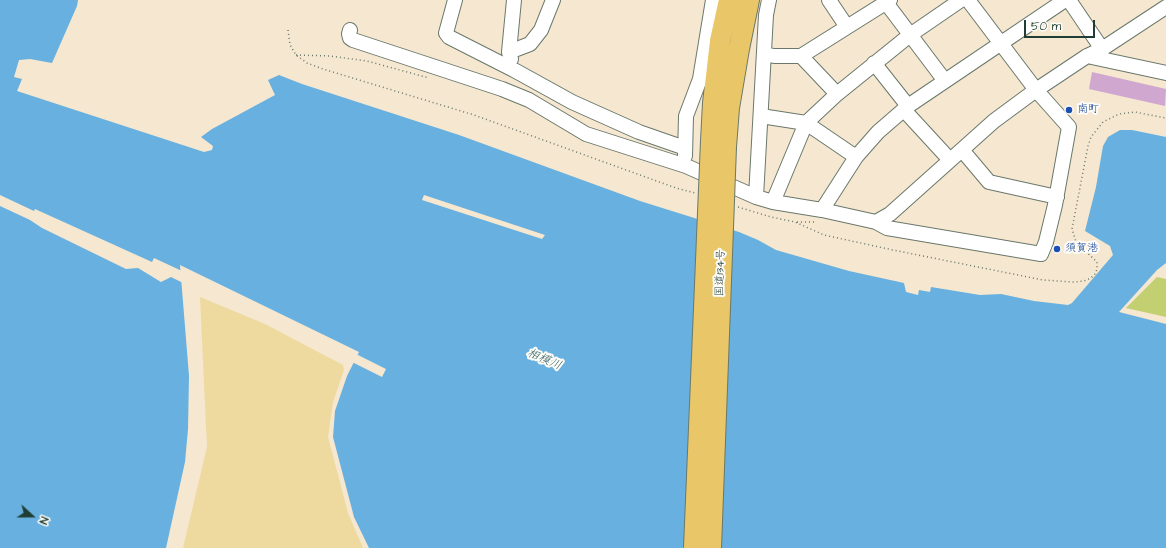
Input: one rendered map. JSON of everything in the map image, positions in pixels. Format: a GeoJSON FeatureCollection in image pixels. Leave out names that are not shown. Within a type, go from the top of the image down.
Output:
{"type":"FeatureCollection","features":[{"type":"Feature","properties":{"kind":"highway","name":"国道134号"},"geometry":{"type":"LineString","coordinates":[[694,548],[718,144],[729,108],[749,0]]}},
{"type":"Feature","properties":{"kind":"highway","name":"国道134号"},"geometry":{"type":"LineString","coordinates":[[711,548],[718,144],[713,103],[720,41],[715,1]]}},
{"type":"Feature","properties":{"kind":"street"},"geometry":{"type":"LineString","coordinates":[[455,0],[446,33],[449,37],[572,102],[685,148]]}},
{"type":"Feature","properties":{"kind":"street"},"geometry":{"type":"LineString","coordinates":[[514,0],[508,52],[514,70]]}},
{"type":"Feature","properties":{"kind":"street"},"geometry":{"type":"LineString","coordinates":[[508,52],[530,44],[541,30],[554,0]]}},
{"type":"Feature","properties":{"kind":"street"},"geometry":{"type":"LineString","coordinates":[[756,197],[766,15],[769,0]]}},
{"type":"Feature","properties":{"kind":"street"},"geometry":{"type":"LineString","coordinates":[[829,0],[847,27]]}},
{"type":"Feature","properties":{"kind":"street"},"geometry":{"type":"LineString","coordinates":[[686,166],[686,116],[700,79],[715,1]]}},
{"type":"Feature","properties":{"kind":"street"},"geometry":{"type":"LineString","coordinates":[[764,54],[774,56],[801,56],[887,1],[910,35],[945,81]]}},
{"type":"Feature","properties":{"kind":"street"},"geometry":{"type":"LineString","coordinates":[[350,30],[350,38],[353,40],[502,89],[530,100],[586,134],[686,166],[756,197],[773,202],[822,210],[876,222],[887,228],[1041,254],[1046,242],[1057,198],[1069,127],[1036,90],[969,1],[910,35],[837,94],[806,123],[773,202]]}},
{"type":"Feature","properties":{"kind":"street"},"geometry":{"type":"LineString","coordinates":[[822,210],[856,157],[878,132],[906,108],[1061,1],[1102,48]]}},
{"type":"Feature","properties":{"kind":"street"},"geometry":{"type":"LineString","coordinates":[[876,222],[890,214],[994,121],[1036,90],[1087,56],[1166,7]]}},
{"type":"Feature","properties":{"kind":"street"},"geometry":{"type":"LineString","coordinates":[[801,56],[837,94]]}},
{"type":"Feature","properties":{"kind":"street"},"geometry":{"type":"LineString","coordinates":[[1087,56],[1166,74]]}},
{"type":"Feature","properties":{"kind":"street"},"geometry":{"type":"LineString","coordinates":[[874,63],[906,108],[950,160]]}},
{"type":"Feature","properties":{"kind":"street"},"geometry":{"type":"LineString","coordinates":[[761,116],[806,123],[856,157]]}},
{"type":"Feature","properties":{"kind":"street"},"geometry":{"type":"LineString","coordinates":[[624,146],[628,126]]}},
{"type":"Feature","properties":{"kind":"street"},"geometry":{"type":"LineString","coordinates":[[962,150],[989,182],[1057,198]]}},
{"type":"Feature","properties":{"kind":"path"},"geometry":{"type":"LineString","coordinates":[[288,30],[290,45],[296,55],[307,63],[474,115],[669,186],[697,194]]}},
{"type":"Feature","properties":{"kind":"path"},"geometry":{"type":"LineString","coordinates":[[296,55],[330,56],[367,61],[427,78],[440,79],[451,72]]}},
{"type":"Feature","properties":{"kind":"path"},"geometry":{"type":"LineString","coordinates":[[736,206],[771,217],[795,222],[824,235],[893,250],[1044,280],[1074,282],[1084,281],[1091,278],[1096,273],[1097,262],[1076,242],[1072,229],[1091,137],[1103,122],[1119,114],[1135,112],[1166,118]]}},
{"type":"Feature","properties":{"kind":"green space"},"geometry":{"type":"Polygon","coordinates":[[[1157,277],[1166,279],[1166,317],[1126,308],[1157,277]]]}},
{"type":"Feature","properties":{"kind":"sand"},"geometry":{"type":"Polygon","coordinates":[[[200,297],[265,324],[343,365],[344,370],[333,402],[328,437],[348,513],[363,548],[183,548],[207,447],[200,297]]]}},
{"type":"Feature","properties":{"kind":"water","name":"相模川"},"geometry":{"type":"Polygon","coordinates":[[[0,0],[78,0],[77,6],[52,63],[30,59],[19,60],[14,77],[22,79],[17,91],[204,152],[212,150],[213,146],[201,137],[212,129],[275,95],[268,80],[279,75],[302,84],[459,135],[640,201],[739,232],[776,250],[849,271],[904,283],[906,292],[918,295],[919,290],[930,292],[931,287],[980,295],[1001,294],[1034,301],[1068,305],[1072,303],[1113,255],[1110,246],[1085,231],[1096,187],[1103,146],[1108,137],[1120,130],[1132,130],[1166,137],[1166,263],[1157,270],[1119,312],[1166,324],[1166,548],[369,548],[354,517],[333,437],[335,411],[347,376],[359,352],[180,265],[189,376],[188,429],[185,462],[166,548],[0,548],[0,0]]]}},
{"type":"Feature","properties":{"kind":"pier"},"geometry":{"type":"Polygon","coordinates":[[[0,195],[34,211],[35,209],[152,262],[154,258],[182,271],[183,283],[171,277],[161,282],[138,268],[126,269],[0,206],[0,195]]]}},
{"type":"Feature","properties":{"kind":"pier"},"geometry":{"type":"Polygon","coordinates":[[[424,195],[545,235],[542,239],[422,200],[424,195]]]}},
{"type":"Feature","properties":{"kind":"pier"},"geometry":{"type":"Polygon","coordinates":[[[220,287],[252,301],[325,337],[220,287]]]}},
{"type":"Feature","properties":{"kind":"pier"},"geometry":{"type":"Polygon","coordinates":[[[356,354],[386,369],[382,377],[352,362],[356,354]]]}},
{"type":"Feature","properties":{"kind":"building"},"geometry":{"type":"Polygon","coordinates":[[[1092,72],[1166,89],[1165,106],[1089,89],[1092,72]]]}},
{"type":"Feature","properties":{"kind":"place","name":"南町"},"geometry":{"type":"Point","coordinates":[1069,110]}},
{"type":"Feature","properties":{"kind":"place","name":"須賀港"},"geometry":{"type":"Point","coordinates":[1057,249]}}]}
